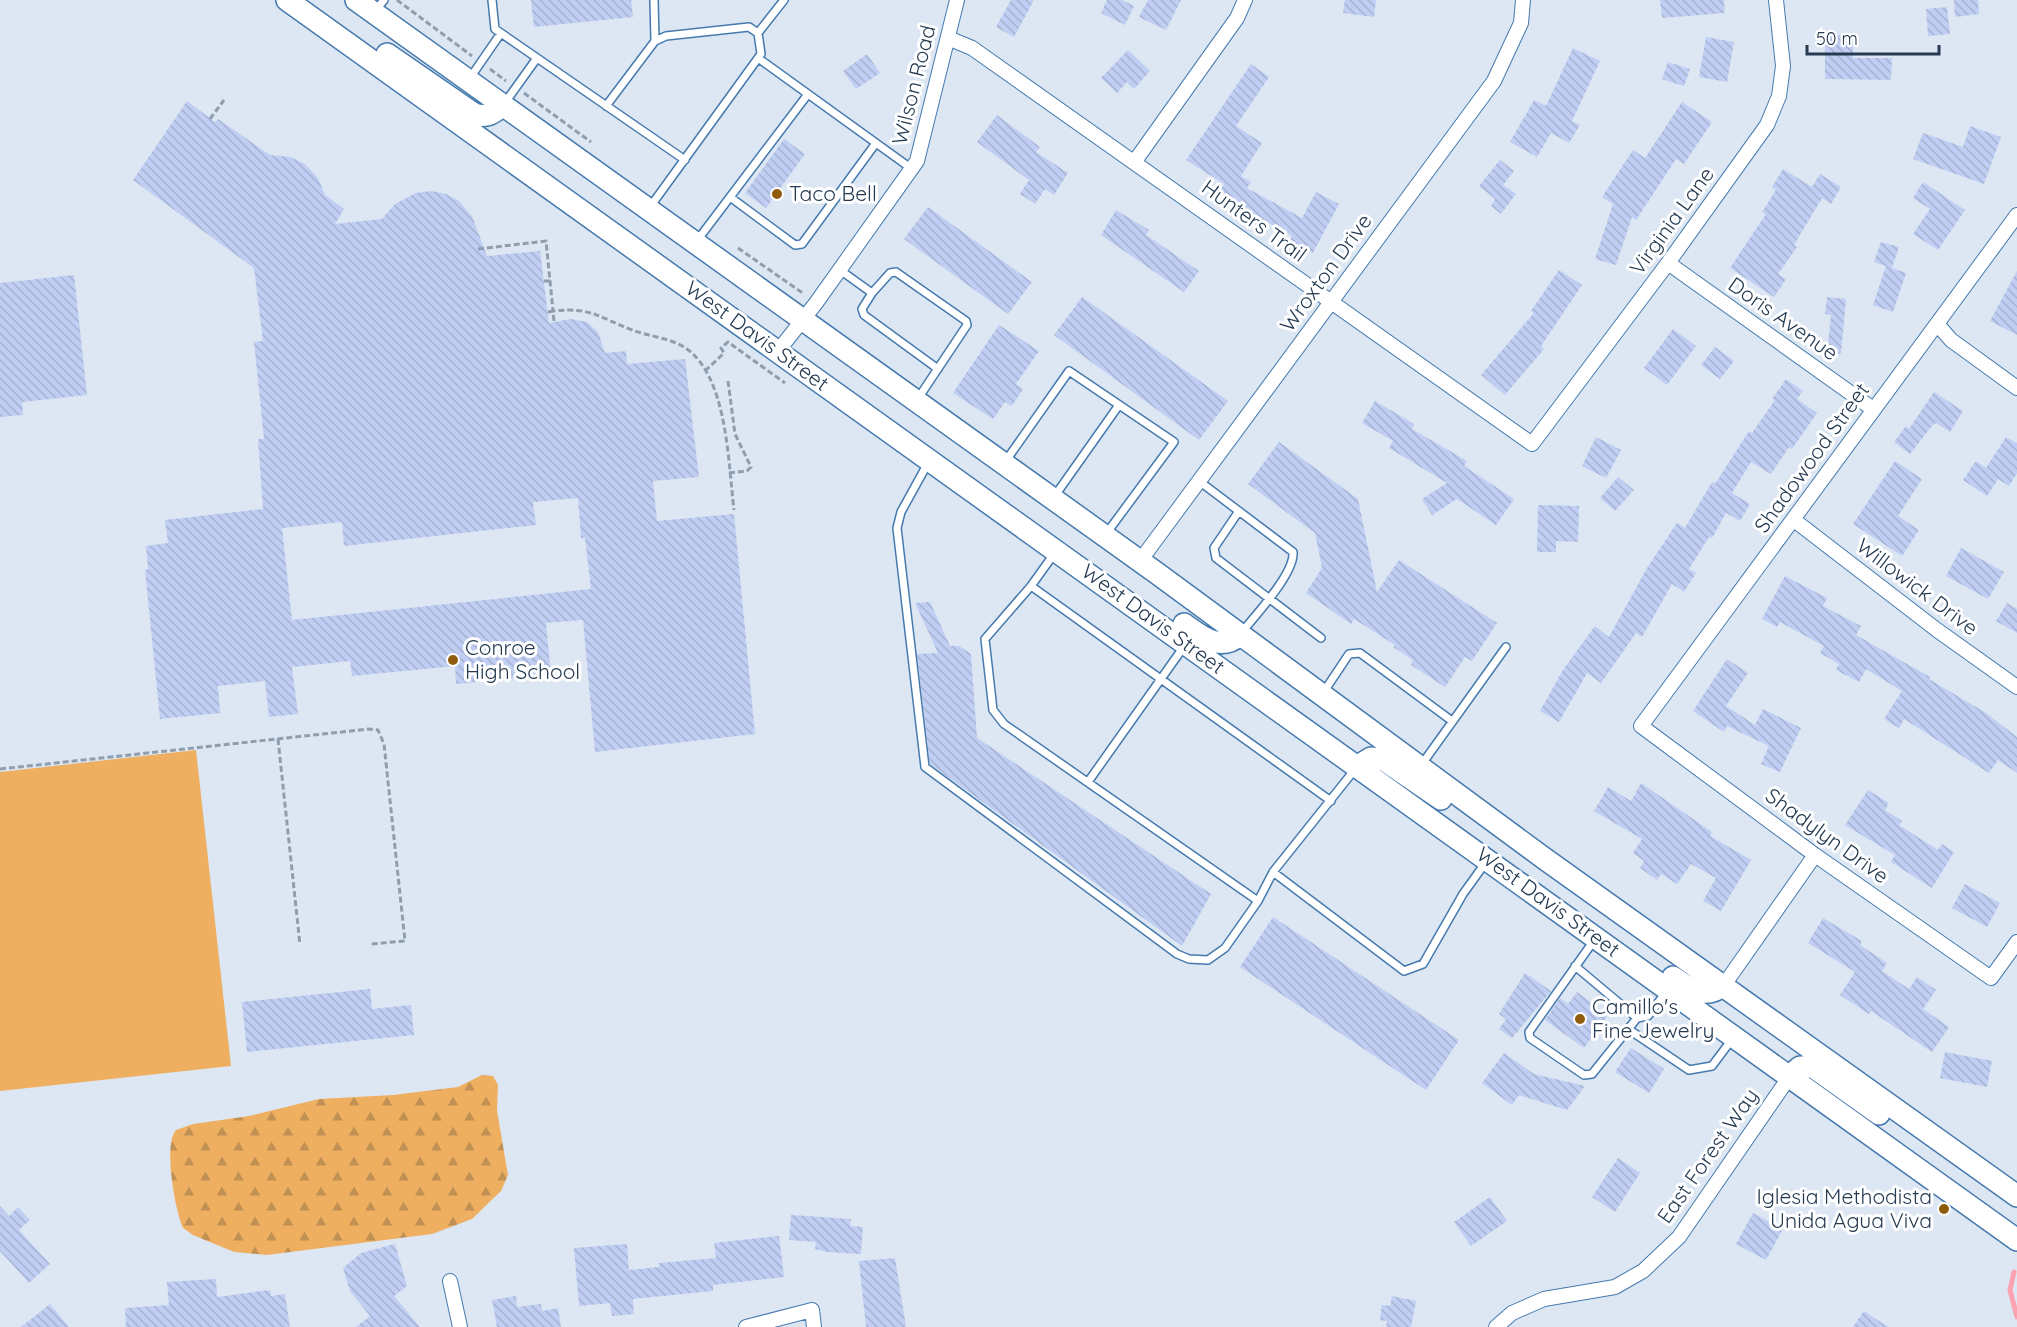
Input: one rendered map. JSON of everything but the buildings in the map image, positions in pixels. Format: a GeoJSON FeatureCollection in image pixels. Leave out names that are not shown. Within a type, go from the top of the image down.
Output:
{"type":"FeatureCollection","features":[{"type":"Feature","properties":{"kind":"main road","name":"West Davis Street"},"geometry":{"type":"LineString","coordinates":[[287,0],[2017,1240]]}},
{"type":"Feature","properties":{"kind":"main road","name":"West Davis Street"},"geometry":{"type":"LineString","coordinates":[[356,0],[379,6],[468,81],[502,106],[1140,561],[1527,845],[2017,1196]]}},
{"type":"Feature","properties":{"kind":"main road"},"geometry":{"type":"LineString","coordinates":[[328,29],[354,31],[474,114],[483,117],[491,115],[502,106]]}},
{"type":"Feature","properties":{"kind":"main road"},"geometry":{"type":"LineString","coordinates":[[1019,523],[1051,530],[1204,639],[1223,643],[1233,641],[1240,635]]}},
{"type":"Feature","properties":{"kind":"main road"},"geometry":{"type":"LineString","coordinates":[[1358,766],[1371,759],[1384,760],[1496,838],[1527,845]]}},
{"type":"Feature","properties":{"kind":"main road"},"geometry":{"type":"LineString","coordinates":[[1562,913],[1589,918],[1693,990],[1703,993],[1715,992],[1724,985]]}},
{"type":"Feature","properties":{"kind":"main road"},"geometry":{"type":"LineString","coordinates":[[1790,1076],[1800,1067],[1813,1067],[1920,1142],[1957,1152]]}},
{"type":"Feature","properties":{"kind":"main road"},"geometry":{"type":"LineString","coordinates":[[1983,1215],[2012,1219],[2017,1223]]}},
{"type":"Feature","properties":{"kind":"street","name":"Wilson Road"},"geometry":{"type":"LineString","coordinates":[[778,351],[840,270],[917,161],[957,0]]}},
{"type":"Feature","properties":{"kind":"street"},"geometry":{"type":"LineString","coordinates":[[1135,161],[1237,18],[1245,0]]}},
{"type":"Feature","properties":{"kind":"street","name":"Wroxton Drive"},"geometry":{"type":"LineString","coordinates":[[1140,561],[1494,81],[1521,23],[1523,0]]}},
{"type":"Feature","properties":{"kind":"street","name":"Virginia Lane"},"geometry":{"type":"LineString","coordinates":[[1533,444],[1767,125],[1779,96],[1783,66],[1776,0]]}},
{"type":"Feature","properties":{"kind":"street","name":"Hunters Trail"},"geometry":{"type":"LineString","coordinates":[[948,38],[972,48],[1135,161],[1330,302],[1533,444]]}},
{"type":"Feature","properties":{"kind":"street","name":"Shadowood Street"},"geometry":{"type":"LineString","coordinates":[[1641,726],[2017,215]]}},
{"type":"Feature","properties":{"kind":"street","name":"Doris Avenue"},"geometry":{"type":"LineString","coordinates":[[1668,263],[1874,409]]}},
{"type":"Feature","properties":{"kind":"street"},"geometry":{"type":"LineString","coordinates":[[1938,325],[1951,340],[2017,388]]}},
{"type":"Feature","properties":{"kind":"street","name":"Willowick Drive"},"geometry":{"type":"LineString","coordinates":[[1794,520],[1937,630],[2017,687]]}},
{"type":"Feature","properties":{"kind":"street","name":"Shadylyn Drive"},"geometry":{"type":"LineString","coordinates":[[1641,726],[1815,855],[1991,978],[2017,942]]}},
{"type":"Feature","properties":{"kind":"street"},"geometry":{"type":"LineString","coordinates":[[1724,985],[1815,855]]}},
{"type":"Feature","properties":{"kind":"street","name":"East Forest Way"},"geometry":{"type":"LineString","coordinates":[[1496,1327],[1512,1313],[1544,1299],[1615,1287],[1642,1271],[1679,1237],[1790,1076]]}},
{"type":"Feature","properties":{"kind":"street"},"geometry":{"type":"LineString","coordinates":[[450,1281],[460,1327]]}},
{"type":"Feature","properties":{"kind":"street"},"geometry":{"type":"LineString","coordinates":[[746,1327],[812,1310],[814,1327]]}},
{"type":"Feature","properties":{"kind":"lane"},"geometry":{"type":"LineString","coordinates":[[492,0],[495,29],[685,160]]}},
{"type":"Feature","properties":{"kind":"lane"},"geometry":{"type":"LineString","coordinates":[[654,0],[655,41]]}},
{"type":"Feature","properties":{"kind":"lane"},"geometry":{"type":"LineString","coordinates":[[648,210],[761,54],[758,33],[784,0]]}},
{"type":"Feature","properties":{"kind":"lane"},"geometry":{"type":"LineString","coordinates":[[606,106],[655,41],[666,36],[749,27],[758,33]]}},
{"type":"Feature","properties":{"kind":"lane"},"geometry":{"type":"LineString","coordinates":[[468,81],[501,33]]}},
{"type":"Feature","properties":{"kind":"lane"},"geometry":{"type":"LineString","coordinates":[[502,106],[537,58]]}},
{"type":"Feature","properties":{"kind":"lane"},"geometry":{"type":"LineString","coordinates":[[758,58],[912,169]]}},
{"type":"Feature","properties":{"kind":"lane"},"geometry":{"type":"LineString","coordinates":[[694,244],[808,94]]}},
{"type":"Feature","properties":{"kind":"lane"},"geometry":{"type":"LineString","coordinates":[[730,197],[795,245],[802,244],[876,143]]}},
{"type":"Feature","properties":{"kind":"lane"},"geometry":{"type":"LineString","coordinates":[[840,270],[872,293]]}},
{"type":"Feature","properties":{"kind":"lane"},"geometry":{"type":"LineString","coordinates":[[916,402],[938,369],[967,325],[966,321],[896,272],[890,273],[872,293],[862,309],[864,315],[938,369]]}},
{"type":"Feature","properties":{"kind":"lane"},"geometry":{"type":"LineString","coordinates":[[1003,464],[1070,371],[1174,442],[1105,536]]}},
{"type":"Feature","properties":{"kind":"lane"},"geometry":{"type":"LineString","coordinates":[[1053,500],[1119,405]]}},
{"type":"Feature","properties":{"kind":"lane"},"geometry":{"type":"LineString","coordinates":[[930,459],[901,512],[897,528],[925,767],[1177,954],[1190,959],[1208,960],[1217,956],[1258,901],[1273,872],[1358,766]]}},
{"type":"Feature","properties":{"kind":"lane"},"geometry":{"type":"LineString","coordinates":[[1199,481],[1293,552],[1294,560],[1269,598],[1240,635]]}},
{"type":"Feature","properties":{"kind":"lane"},"geometry":{"type":"LineString","coordinates":[[1239,511],[1214,548],[1216,558],[1321,638]]}},
{"type":"Feature","properties":{"kind":"lane"},"geometry":{"type":"LineString","coordinates":[[1057,550],[1031,585],[984,639],[993,710],[1004,724],[1258,901]]}},
{"type":"Feature","properties":{"kind":"lane"},"geometry":{"type":"LineString","coordinates":[[1031,585],[1331,801]]}},
{"type":"Feature","properties":{"kind":"lane"},"geometry":{"type":"LineString","coordinates":[[1088,782],[1186,643]]}},
{"type":"Feature","properties":{"kind":"lane"},"geometry":{"type":"LineString","coordinates":[[1420,766],[1506,647]]}},
{"type":"Feature","properties":{"kind":"lane"},"geometry":{"type":"LineString","coordinates":[[1322,694],[1349,654],[1360,653],[1452,721]]}},
{"type":"Feature","properties":{"kind":"lane"},"geometry":{"type":"LineString","coordinates":[[1273,872],[1404,971],[1423,964],[1463,894],[1488,860]]}},
{"type":"Feature","properties":{"kind":"lane"},"geometry":{"type":"LineString","coordinates":[[1596,937],[1529,1032],[1530,1038],[1584,1075],[1592,1074],[1637,1018],[1648,1016],[1668,989]]}},
{"type":"Feature","properties":{"kind":"lane"},"geometry":{"type":"LineString","coordinates":[[1575,966],[1637,1018]]}},
{"type":"Feature","properties":{"kind":"lane"},"geometry":{"type":"LineString","coordinates":[[1628,1029],[1689,1071],[1712,1066],[1734,1036]]}},
{"type":"Feature","properties":{"kind":"path"},"geometry":{"type":"LineString","coordinates":[[210,119],[224,100]]}},
{"type":"Feature","properties":{"kind":"path"},"geometry":{"type":"LineString","coordinates":[[478,249],[546,241],[554,322]]}},
{"type":"Feature","properties":{"kind":"path"},"geometry":{"type":"LineString","coordinates":[[544,281],[550,281]]}},
{"type":"Feature","properties":{"kind":"path"},"geometry":{"type":"LineString","coordinates":[[548,312],[575,309],[591,311],[639,332],[677,343],[687,349],[705,371],[721,407],[734,510]]}},
{"type":"Feature","properties":{"kind":"path"},"geometry":{"type":"LineString","coordinates":[[705,371],[724,353],[722,348],[728,342],[785,383]]}},
{"type":"Feature","properties":{"kind":"path"},"geometry":{"type":"LineString","coordinates":[[728,381],[735,434],[751,464],[747,471],[728,473]]}},
{"type":"Feature","properties":{"kind":"path"},"geometry":{"type":"LineString","coordinates":[[0,769],[374,729],[382,738],[405,941],[371,944]]}},
{"type":"Feature","properties":{"kind":"path"},"geometry":{"type":"LineString","coordinates":[[278,739],[300,945]]}},
{"type":"Feature","properties":{"kind":"green space"},"geometry":{"type":"Polygon","coordinates":[[[196,750],[231,1066],[0,1091],[0,772],[196,750]]]}},
{"type":"Feature","properties":{"kind":"green space"},"geometry":{"type":"Polygon","coordinates":[[[482,1075],[493,1076],[498,1085],[497,1111],[508,1175],[501,1191],[472,1219],[432,1234],[267,1255],[234,1252],[193,1235],[183,1228],[174,1193],[170,1163],[172,1138],[176,1130],[193,1124],[249,1116],[319,1099],[393,1095],[458,1087],[482,1075]]]}},
{"type":"Feature","properties":{"kind":"waterway"},"geometry":{"type":"LineString","coordinates":[[2014,1272],[2010,1290],[2017,1317]]}},
{"type":"Feature","properties":{"kind":"place","name":"Taco Bell"},"geometry":{"type":"Point","coordinates":[777,194]}},
{"type":"Feature","properties":{"kind":"place","name":"Conroe High School"},"geometry":{"type":"Point","coordinates":[453,660]}},
{"type":"Feature","properties":{"kind":"place","name":"Camillo's Fine Jewelry"},"geometry":{"type":"Point","coordinates":[1580,1019]}},
{"type":"Feature","properties":{"kind":"place","name":"Iglesia Methodista Unida Agua Viva"},"geometry":{"type":"Point","coordinates":[1944,1209]}}]}
